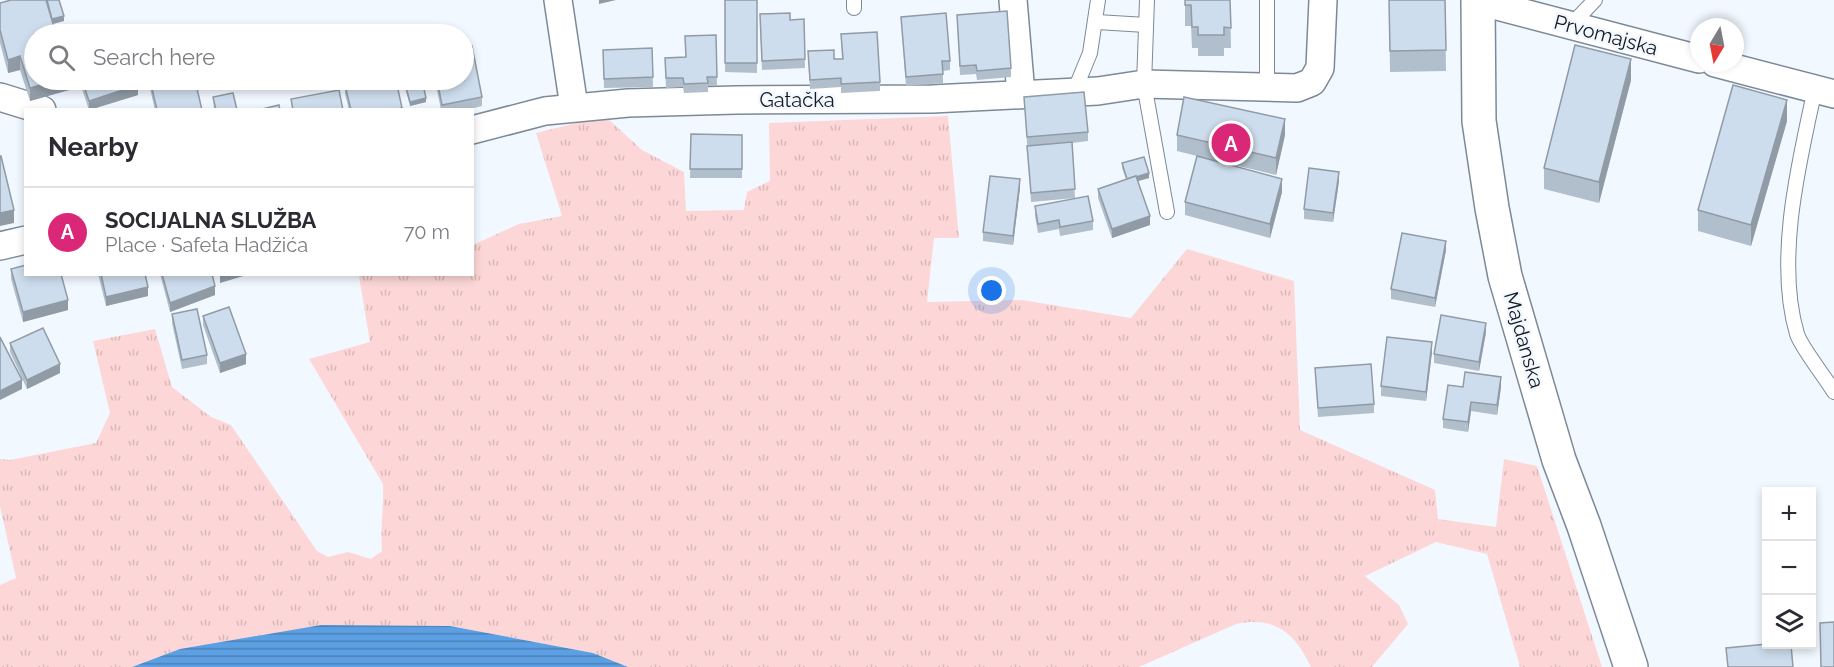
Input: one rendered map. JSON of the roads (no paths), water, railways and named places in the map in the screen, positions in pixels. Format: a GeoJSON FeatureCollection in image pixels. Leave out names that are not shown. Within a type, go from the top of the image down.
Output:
{"type":"FeatureCollection","features":[{"type":"Feature","properties":{"kind":"street"},"geometry":{"type":"LineString","coordinates":[[558,0],[574,107]]}},
{"type":"Feature","properties":{"kind":"street"},"geometry":{"type":"LineString","coordinates":[[1013,0],[1021,94]]}},
{"type":"Feature","properties":{"kind":"street","name":"Gatačka"},"geometry":{"type":"LineString","coordinates":[[474,129],[545,111],[574,107],[736,100],[932,99],[1098,91],[1144,84],[1297,88],[1312,82],[1320,68],[1323,0]]}},
{"type":"Feature","properties":{"kind":"street","name":"Prvomajska"},"geometry":{"type":"LineString","coordinates":[[1478,0],[1690,57]]}},
{"type":"Feature","properties":{"kind":"street","name":"Majdanska"},"geometry":{"type":"LineString","coordinates":[[1478,0],[1479,121],[1505,276],[1559,460],[1584,526],[1631,667]]}},
{"type":"Feature","properties":{"kind":"street"},"geometry":{"type":"LineString","coordinates":[[1744,71],[1825,92]]}},
{"type":"Feature","properties":{"kind":"street"},"geometry":{"type":"LineString","coordinates":[[0,97],[36,108]]}},
{"type":"Feature","properties":{"kind":"street"},"geometry":{"type":"LineString","coordinates":[[0,246],[24,240]]}},
{"type":"Feature","properties":{"kind":"lane"},"geometry":{"type":"LineString","coordinates":[[1074,92],[1090,53],[1097,22],[1098,0]]}},
{"type":"Feature","properties":{"kind":"lane"},"geometry":{"type":"LineString","coordinates":[[1147,0],[1144,84],[1167,212]]}},
{"type":"Feature","properties":{"kind":"lane"},"geometry":{"type":"LineString","coordinates":[[1267,0],[1267,87]]}},
{"type":"Feature","properties":{"kind":"lane"},"geometry":{"type":"LineString","coordinates":[[1570,26],[1593,0]]}},
{"type":"Feature","properties":{"kind":"lane"},"geometry":{"type":"LineString","coordinates":[[1097,22],[1146,25]]}},
{"type":"Feature","properties":{"kind":"lane"},"geometry":{"type":"LineString","coordinates":[[1825,92],[1799,162],[1789,237],[1790,300],[1798,336],[1834,392]]}},
{"type":"Feature","properties":{"kind":"water"},"geometry":{"type":"Polygon","coordinates":[[[321,625],[450,626],[593,653],[628,667],[132,667],[180,649],[321,625]]]}},
{"type":"Feature","properties":{"kind":"place","name":"SOCIJALNA SLUŽBA"},"geometry":{"type":"Point","coordinates":[1231,143]}}]}
